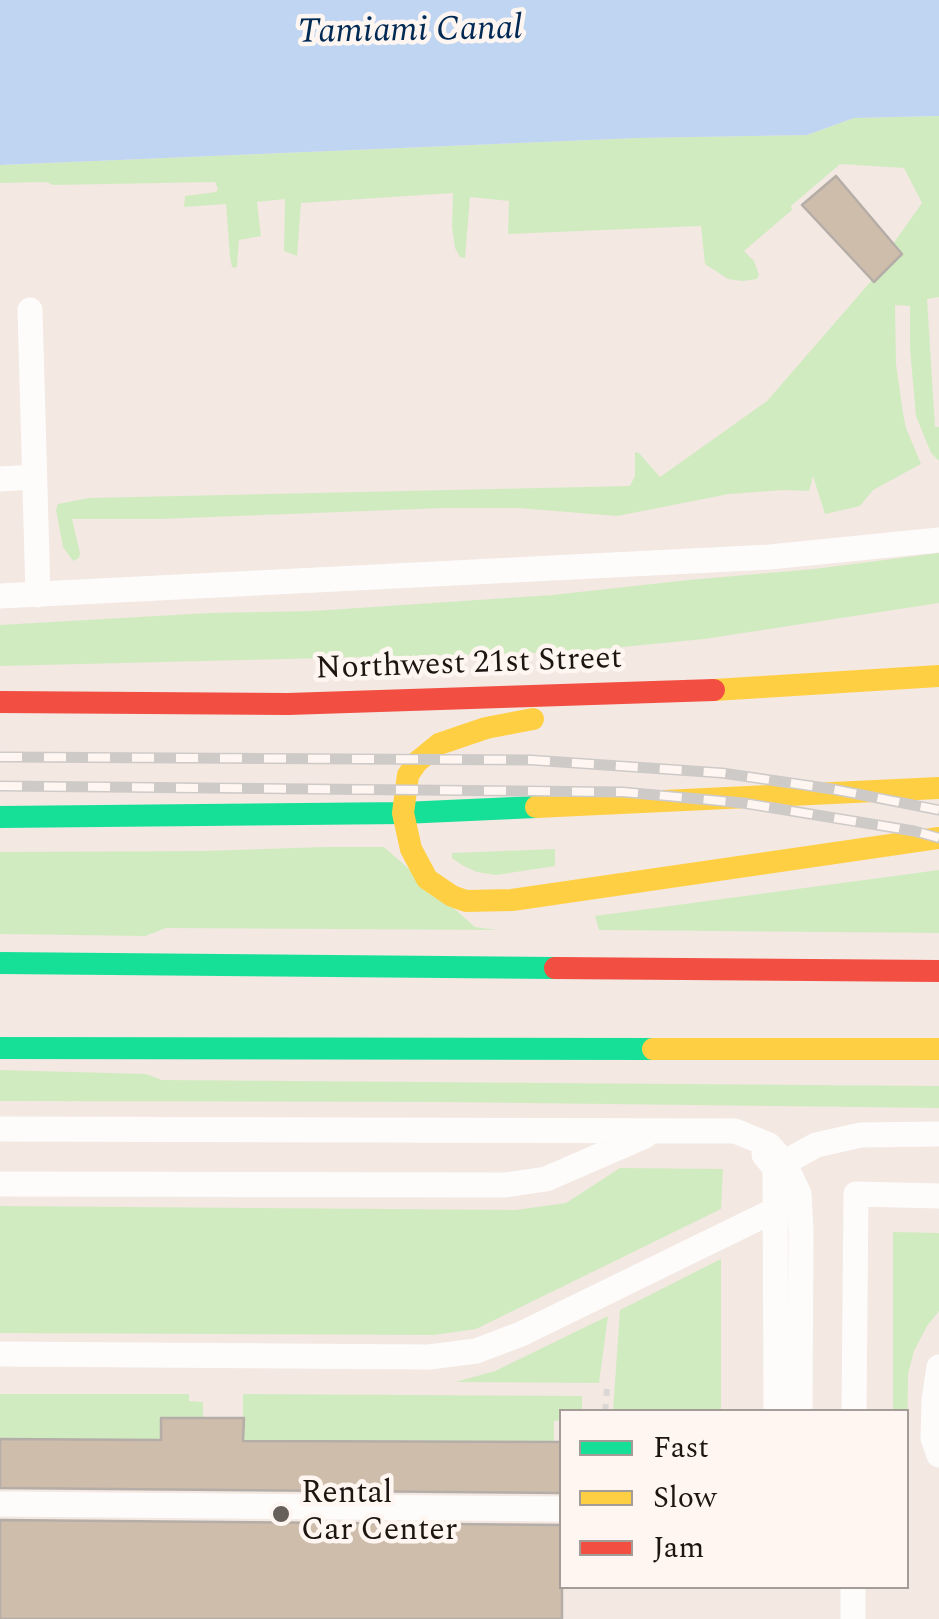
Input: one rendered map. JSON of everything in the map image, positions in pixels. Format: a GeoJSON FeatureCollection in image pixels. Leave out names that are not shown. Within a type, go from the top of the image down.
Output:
{"type":"FeatureCollection","features":[{"type":"Feature","properties":{"kind":"main road","name":"Northwest 21st Street"},"geometry":{"type":"LineString","coordinates":[[0,702],[288,704],[678,692],[939,676]]}},
{"type":"Feature","properties":{"kind":"main road"},"geometry":{"type":"LineString","coordinates":[[678,692],[486,728],[439,744],[428,752],[408,775],[403,813],[411,849],[427,879],[466,901],[512,900],[939,838]]}},
{"type":"Feature","properties":{"kind":"main road"},"geometry":{"type":"LineString","coordinates":[[0,817],[403,813],[939,788]]}},
{"type":"Feature","properties":{"kind":"main road"},"geometry":{"type":"LineString","coordinates":[[0,963],[939,971]]}},
{"type":"Feature","properties":{"kind":"main road"},"geometry":{"type":"LineString","coordinates":[[0,1048],[939,1049]]}},
{"type":"Feature","properties":{"kind":"lane"},"geometry":{"type":"LineString","coordinates":[[30,310],[38,596]]}},
{"type":"Feature","properties":{"kind":"lane"},"geometry":{"type":"LineString","coordinates":[[0,479],[34,478]]}},
{"type":"Feature","properties":{"kind":"lane"},"geometry":{"type":"LineString","coordinates":[[0,596],[770,557],[939,540]]}},
{"type":"Feature","properties":{"kind":"lane"},"geometry":{"type":"LineString","coordinates":[[0,1130],[735,1131],[769,1146],[784,1162],[799,1194],[800,1409]]}},
{"type":"Feature","properties":{"kind":"lane"},"geometry":{"type":"LineString","coordinates":[[0,1184],[504,1184],[546,1179],[642,1136],[725,1134],[759,1149],[775,1168],[776,1409]]}},
{"type":"Feature","properties":{"kind":"lane"},"geometry":{"type":"LineString","coordinates":[[775,1168],[816,1145],[861,1134],[939,1134]]}},
{"type":"Feature","properties":{"kind":"lane"},"geometry":{"type":"LineString","coordinates":[[854,1409],[856,1194],[939,1196]]}},
{"type":"Feature","properties":{"kind":"lane"},"geometry":{"type":"LineString","coordinates":[[0,1354],[429,1357],[476,1350],[520,1334],[775,1210]]}},
{"type":"Feature","properties":{"kind":"lane"},"geometry":{"type":"LineString","coordinates":[[939,1367],[933,1438],[939,1456]]}},
{"type":"Feature","properties":{"kind":"lane"},"geometry":{"type":"LineString","coordinates":[[0,1504],[559,1509]]}},
{"type":"Feature","properties":{"kind":"lane"},"geometry":{"type":"LineString","coordinates":[[853,1589],[853,1619]]}},
{"type":"Feature","properties":{"kind":"path"},"geometry":{"type":"LineString","coordinates":[[605,1409],[607,1389]]}},
{"type":"Feature","properties":{"kind":"green space"},"geometry":{"type":"Polygon","coordinates":[[[939,116],[939,297],[927,299],[939,461],[931,453],[916,416],[910,306],[895,305],[896,364],[903,413],[921,464],[873,490],[860,506],[825,514],[813,476],[809,491],[729,494],[617,516],[518,508],[444,508],[72,519],[79,558],[73,561],[63,547],[58,504],[89,498],[630,486],[635,476],[635,452],[660,477],[767,401],[872,280],[903,254],[893,244],[922,203],[904,168],[840,164],[744,251],[754,261],[759,275],[757,279],[742,281],[728,279],[705,264],[701,226],[508,234],[509,201],[470,197],[465,258],[460,257],[452,227],[453,193],[301,203],[297,256],[284,251],[285,199],[257,202],[261,236],[239,240],[235,268],[230,257],[226,204],[184,207],[185,196],[216,192],[215,182],[0,183],[0,165],[637,138],[807,135],[854,118],[939,116]]]}},
{"type":"Feature","properties":{"kind":"green space"},"geometry":{"type":"Polygon","coordinates":[[[939,553],[939,603],[704,639],[572,652],[0,666],[0,625],[313,611],[552,595],[939,553]]]}},
{"type":"Feature","properties":{"kind":"green space"},"geometry":{"type":"Polygon","coordinates":[[[384,847],[475,927],[497,930],[166,928],[145,936],[0,934],[0,852],[384,847]]]}},
{"type":"Feature","properties":{"kind":"green space"},"geometry":{"type":"Polygon","coordinates":[[[555,849],[555,866],[496,875],[477,872],[452,858],[452,853],[555,849]]]}},
{"type":"Feature","properties":{"kind":"green space"},"geometry":{"type":"Polygon","coordinates":[[[939,870],[939,933],[599,930],[595,916],[939,870]]]}},
{"type":"Feature","properties":{"kind":"green space"},"geometry":{"type":"Polygon","coordinates":[[[0,1070],[146,1074],[162,1080],[939,1086],[939,1108],[0,1101],[0,1070]]]}},
{"type":"Feature","properties":{"kind":"green space"},"geometry":{"type":"Polygon","coordinates":[[[620,1168],[723,1169],[721,1209],[476,1329],[434,1335],[0,1333],[0,1206],[516,1210],[566,1203],[620,1168]]]}},
{"type":"Feature","properties":{"kind":"green space"},"geometry":{"type":"Polygon","coordinates":[[[893,1232],[939,1233],[939,1311],[914,1351],[908,1374],[908,1409],[893,1409],[893,1232]]]}},
{"type":"Feature","properties":{"kind":"green space"},"geometry":{"type":"Polygon","coordinates":[[[721,1259],[721,1409],[613,1409],[620,1310],[721,1259]]]}},
{"type":"Feature","properties":{"kind":"green space"},"geometry":{"type":"Polygon","coordinates":[[[608,1316],[599,1383],[455,1382],[495,1371],[608,1316]]]}},
{"type":"Feature","properties":{"kind":"green space"},"geometry":{"type":"Polygon","coordinates":[[[0,1394],[189,1394],[189,1401],[203,1402],[203,1418],[161,1419],[161,1440],[0,1439],[0,1394]]]}},
{"type":"Feature","properties":{"kind":"green space"},"geometry":{"type":"Polygon","coordinates":[[[243,1394],[582,1396],[582,1409],[559,1409],[559,1420],[554,1421],[554,1442],[243,1441],[243,1394]]]}},
{"type":"Feature","properties":{"kind":"water","name":"Tamiami Canal"},"geometry":{"type":"Polygon","coordinates":[[[0,0],[939,0],[939,116],[854,118],[807,135],[637,138],[0,165],[0,0]]]}},
{"type":"Feature","properties":{"kind":"building"},"geometry":{"type":"Polygon","coordinates":[[[836,176],[902,254],[874,282],[802,205],[836,176]]]}},
{"type":"Feature","properties":{"kind":"building"},"geometry":{"type":"Polygon","coordinates":[[[161,1418],[244,1418],[243,1441],[559,1442],[559,1493],[0,1488],[0,1439],[161,1440],[161,1418]]]}},
{"type":"Feature","properties":{"kind":"building"},"geometry":{"type":"Polygon","coordinates":[[[0,1520],[559,1525],[562,1619],[0,1619],[0,1520]]]}},
{"type":"Feature","properties":{"kind":"railway"},"geometry":{"type":"LineString","coordinates":[[0,757],[531,760],[722,773],[939,810]]}},
{"type":"Feature","properties":{"kind":"railway"},"geometry":{"type":"LineString","coordinates":[[0,786],[623,792],[743,803],[939,838]]}},
{"type":"Feature","properties":{"kind":"traffic: fast"},"geometry":{"type":"LineString","coordinates":[[0,817],[403,813],[536,807]]}},
{"type":"Feature","properties":{"kind":"traffic: fast"},"geometry":{"type":"LineString","coordinates":[[0,963],[555,968]]}},
{"type":"Feature","properties":{"kind":"traffic: fast"},"geometry":{"type":"LineString","coordinates":[[0,1048],[653,1049]]}},
{"type":"Feature","properties":{"kind":"traffic: slow"},"geometry":{"type":"LineString","coordinates":[[714,690],[939,676]]}},
{"type":"Feature","properties":{"kind":"traffic: slow"},"geometry":{"type":"LineString","coordinates":[[533,719],[486,728],[439,744],[408,775],[403,813],[411,849],[427,879],[452,896],[466,901],[512,900],[939,838]]}},
{"type":"Feature","properties":{"kind":"traffic: slow"},"geometry":{"type":"LineString","coordinates":[[536,807],[939,788]]}},
{"type":"Feature","properties":{"kind":"traffic: slow"},"geometry":{"type":"LineString","coordinates":[[653,1049],[939,1049]]}},
{"type":"Feature","properties":{"kind":"traffic: jam"},"geometry":{"type":"LineString","coordinates":[[0,702],[288,704],[714,690]]}},
{"type":"Feature","properties":{"kind":"traffic: jam"},"geometry":{"type":"LineString","coordinates":[[555,968],[939,971]]}},
{"type":"Feature","properties":{"kind":"place","name":"Rental Car Center"},"geometry":{"type":"Point","coordinates":[281,1514]}}]}
